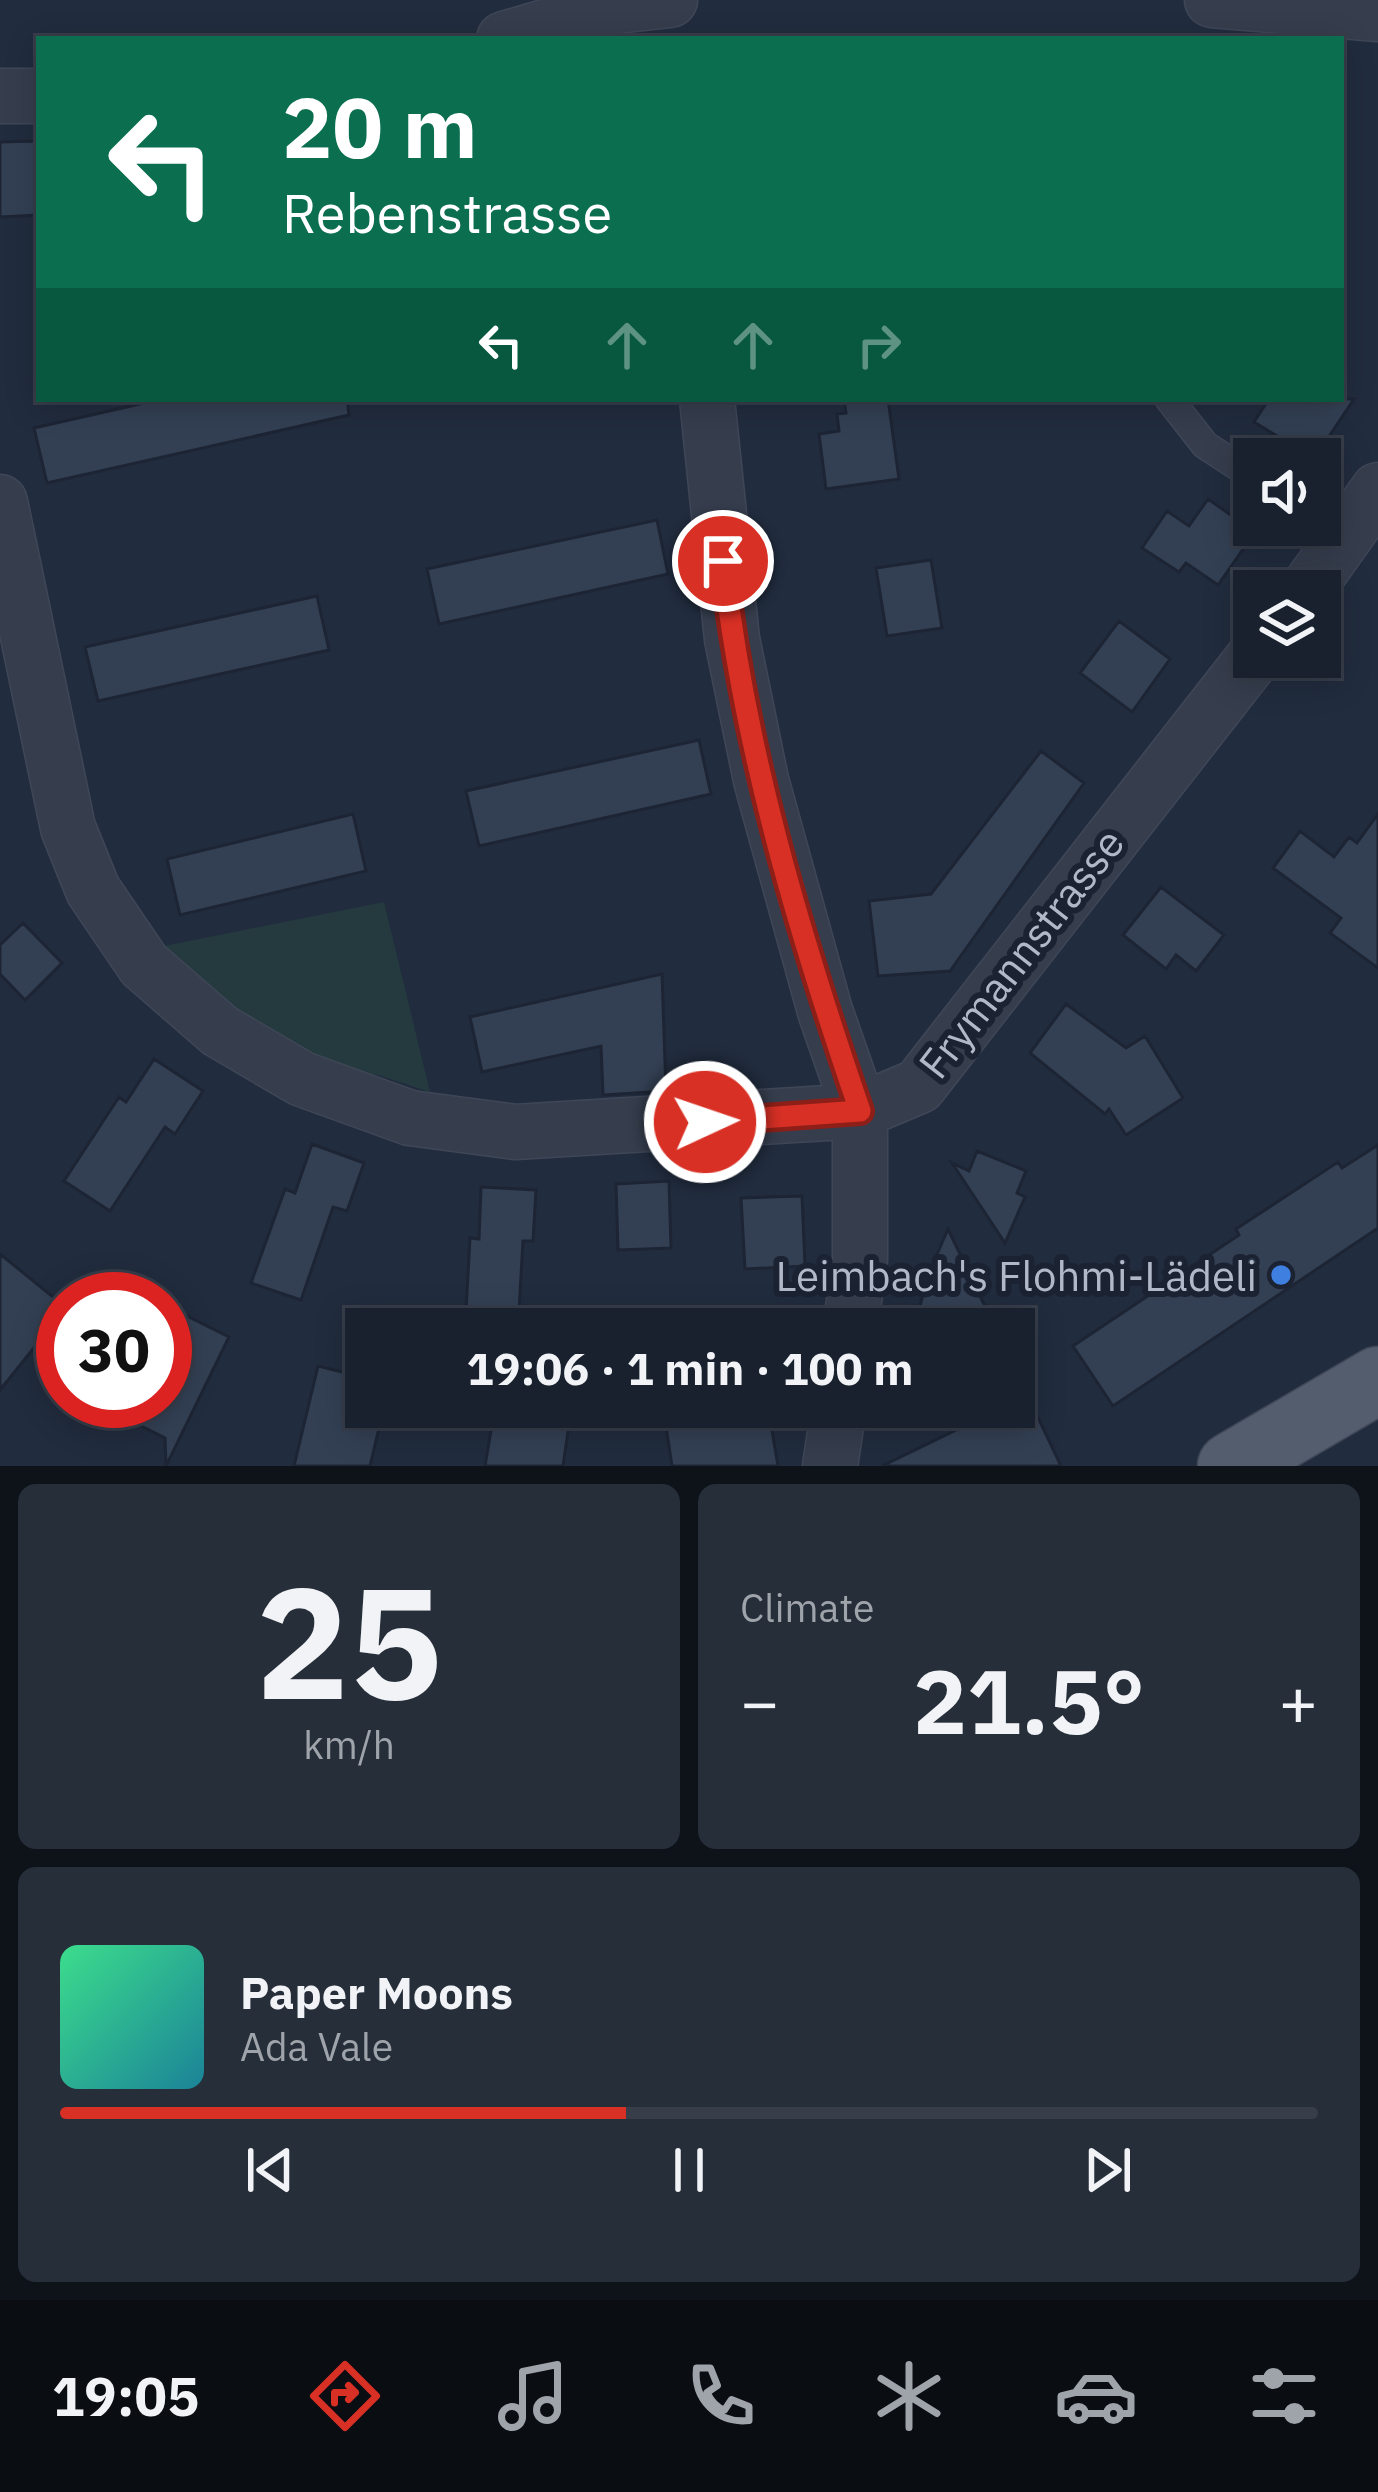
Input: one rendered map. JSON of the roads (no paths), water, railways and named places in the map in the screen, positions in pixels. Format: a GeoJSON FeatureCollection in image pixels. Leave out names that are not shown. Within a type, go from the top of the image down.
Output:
{"type":"FeatureCollection","features":[{"type":"Feature","properties":{"kind":"main road"},"geometry":{"type":"LineString","coordinates":[[1231,1466],[1378,1380]]}},
{"type":"Feature","properties":{"kind":"street"},"geometry":{"type":"LineString","coordinates":[[519,36],[670,0]]}},
{"type":"Feature","properties":{"kind":"street"},"geometry":{"type":"LineString","coordinates":[[1212,0],[1378,14]]}},
{"type":"Feature","properties":{"kind":"street"},"geometry":{"type":"LineString","coordinates":[[0,96],[36,96]]}},
{"type":"Feature","properties":{"kind":"street"},"geometry":{"type":"LineString","coordinates":[[707,402],[732,639],[761,780],[825,1011],[860,1111],[860,1260],[853,1308]]}},
{"type":"Feature","properties":{"kind":"street"},"geometry":{"type":"LineString","coordinates":[[1341,523],[1378,490]]}},
{"type":"Feature","properties":{"kind":"street","name":"Frymannstrasse"},"geometry":{"type":"LineString","coordinates":[[0,502],[76,849],[93,890],[144,965],[220,1031],[302,1079],[410,1118],[515,1132],[860,1111],[919,1086],[1238,678]]}},
{"type":"Feature","properties":{"kind":"street"},"geometry":{"type":"LineString","coordinates":[[830,1466],[836,1428]]}},
{"type":"Feature","properties":{"kind":"lane"},"geometry":{"type":"LineString","coordinates":[[1171,402],[1205,445],[1233,463]]}},
{"type":"Feature","properties":{"kind":"place","name":"Leimbach's Flohmi-Lädeli"},"geometry":{"type":"Point","coordinates":[1281,1275]}}]}
